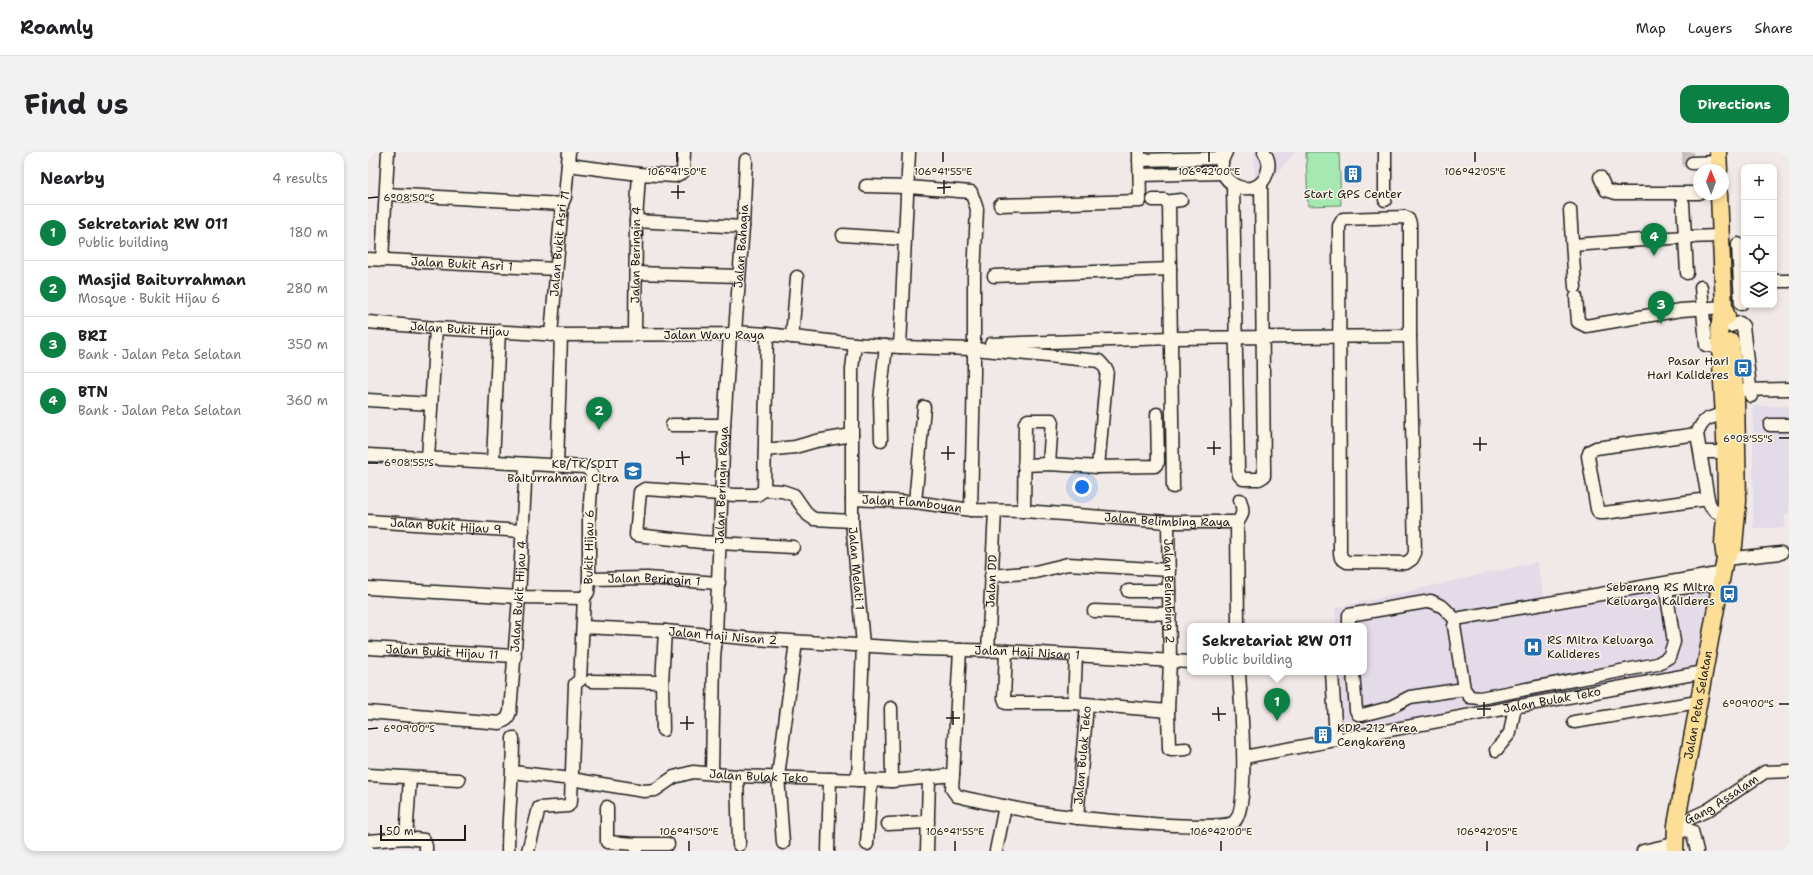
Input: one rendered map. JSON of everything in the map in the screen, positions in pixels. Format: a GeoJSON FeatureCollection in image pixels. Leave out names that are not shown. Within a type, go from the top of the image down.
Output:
{"type":"FeatureCollection","features":[{"type":"Feature","properties":{"kind":"main road","name":"Jalan Peta Selatan"},"geometry":{"type":"LineString","coordinates":[[1679,834],[1698,702],[1723,571],[1723,544],[1726,517],[1724,415],[1720,326],[1724,307],[1720,200]]}},
{"type":"Feature","properties":{"kind":"main road","name":"Jalan Peta Selatan"},"geometry":{"type":"LineString","coordinates":[[1723,571],[1734,546],[1737,519],[1743,393],[1730,326],[1724,307]]}},
{"type":"Feature","properties":{"kind":"street"},"geometry":{"type":"LineString","coordinates":[[382,260],[388,152]]}},
{"type":"Feature","properties":{"kind":"street","name":"Jalan Bukit Asri 11"},"geometry":{"type":"LineString","coordinates":[[557,466],[556,269],[562,204],[565,197],[569,152]]}},
{"type":"Feature","properties":{"kind":"street"},"geometry":{"type":"LineString","coordinates":[[568,165],[639,174],[675,176],[683,172],[684,152]]}},
{"type":"Feature","properties":{"kind":"street"},"geometry":{"type":"LineString","coordinates":[[900,347],[909,152]]}},
{"type":"Feature","properties":{"kind":"street"},"geometry":{"type":"LineString","coordinates":[[1385,152],[1385,200]]}},
{"type":"Feature","properties":{"kind":"street"},"geometry":{"type":"LineString","coordinates":[[1233,185],[1238,469],[1239,475],[1243,479],[1259,479],[1264,476],[1261,183],[1268,171],[1268,154]]}},
{"type":"Feature","properties":{"kind":"street"},"geometry":{"type":"LineString","coordinates":[[1000,205],[1140,201],[1139,156],[1225,155],[1222,166],[1223,173],[1227,180],[1233,185],[1242,188],[1252,188],[1261,183]]}},
{"type":"Feature","properties":{"kind":"street","name":"Jalan Bahagia"},"geometry":{"type":"LineString","coordinates":[[733,333],[743,227],[746,160]]}},
{"type":"Feature","properties":{"kind":"street"},"geometry":{"type":"LineString","coordinates":[[1692,163],[1718,161]]}},
{"type":"Feature","properties":{"kind":"street"},"geometry":{"type":"LineString","coordinates":[[1140,175],[1223,173]]}},
{"type":"Feature","properties":{"kind":"street","name":"Jalan Beringin 4"},"geometry":{"type":"LineString","coordinates":[[635,335],[636,220],[639,174]]}},
{"type":"Feature","properties":{"kind":"street"},"geometry":{"type":"LineString","coordinates":[[1600,177],[1606,190],[1616,193],[1693,193]]}},
{"type":"Feature","properties":{"kind":"street"},"geometry":{"type":"LineString","coordinates":[[866,186],[908,187],[972,192],[974,197],[976,209],[971,510]]}},
{"type":"Feature","properties":{"kind":"street"},"geometry":{"type":"LineString","coordinates":[[386,194],[562,204]]}},
{"type":"Feature","properties":{"kind":"street"},"geometry":{"type":"LineString","coordinates":[[1153,200],[1165,200],[1169,203]]}},
{"type":"Feature","properties":{"kind":"street"},"geometry":{"type":"LineString","coordinates":[[1169,203],[1172,201],[1181,200]]}},
{"type":"Feature","properties":{"kind":"street"},"geometry":{"type":"LineString","coordinates":[[1169,203],[1172,487]]}},
{"type":"Feature","properties":{"kind":"street"},"geometry":{"type":"LineString","coordinates":[[1683,203],[1687,273]]}},
{"type":"Feature","properties":{"kind":"street"},"geometry":{"type":"LineString","coordinates":[[1570,210],[1578,322],[1586,326],[1681,310],[1724,307]]}},
{"type":"Feature","properties":{"kind":"street"},"geometry":{"type":"LineString","coordinates":[[1405,217],[1409,220],[1410,336],[1415,553],[1412,559],[1406,563],[1347,562],[1341,558],[1340,553],[1340,223],[1343,220],[1405,217]]}},
{"type":"Feature","properties":{"kind":"street"},"geometry":{"type":"LineString","coordinates":[[636,220],[743,227]]}},
{"type":"Feature","properties":{"kind":"street"},"geometry":{"type":"LineString","coordinates":[[843,235],[904,239]]}},
{"type":"Feature","properties":{"kind":"street"},"geometry":{"type":"LineString","coordinates":[[1573,245],[1721,236]]}},
{"type":"Feature","properties":{"kind":"street"},"geometry":{"type":"LineString","coordinates":[[1738,244],[1741,273]]}},
{"type":"Feature","properties":{"kind":"street","name":"Jalan Bukit Asri 1"},"geometry":{"type":"LineString","coordinates":[[368,259],[556,269]]}},
{"type":"Feature","properties":{"kind":"street"},"geometry":{"type":"LineString","coordinates":[[994,276],[1170,269]]}},
{"type":"Feature","properties":{"kind":"street"},"geometry":{"type":"LineString","coordinates":[[636,272],[739,276]]}},
{"type":"Feature","properties":{"kind":"street"},"geometry":{"type":"LineString","coordinates":[[792,337],[798,277]]}},
{"type":"Feature","properties":{"kind":"street"},"geometry":{"type":"LineString","coordinates":[[1777,281],[1789,281]]}},
{"type":"Feature","properties":{"kind":"street"},"geometry":{"type":"LineString","coordinates":[[1724,283],[1741,283]]}},
{"type":"Feature","properties":{"kind":"street"},"geometry":{"type":"LineString","coordinates":[[1701,287],[1706,345],[1721,348]]}},
{"type":"Feature","properties":{"kind":"street","name":"Jalan Bukit Hijau"},"geometry":{"type":"LineString","coordinates":[[368,322],[436,328],[556,335]]}},
{"type":"Feature","properties":{"kind":"street"},"geometry":{"type":"LineString","coordinates":[[428,458],[436,328]]}},
{"type":"Feature","properties":{"kind":"street"},"geometry":{"type":"LineString","coordinates":[[493,461],[499,331]]}},
{"type":"Feature","properties":{"kind":"street","name":"Jalan Beringin Raya"},"geometry":{"type":"LineString","coordinates":[[712,773],[714,657],[719,583],[724,425],[733,333]]}},
{"type":"Feature","properties":{"kind":"street"},"geometry":{"type":"LineString","coordinates":[[764,490],[767,334]]}},
{"type":"Feature","properties":{"kind":"street","name":"Jalan Waru Raya"},"geometry":{"type":"LineString","coordinates":[[556,335],[767,334],[855,344],[974,349],[1099,361],[1107,370],[1098,466]]}},
{"type":"Feature","properties":{"kind":"street"},"geometry":{"type":"LineString","coordinates":[[991,344],[1171,338],[1410,336]]}},
{"type":"Feature","properties":{"kind":"street"},"geometry":{"type":"LineString","coordinates":[[852,520],[852,368],[855,344]]}},
{"type":"Feature","properties":{"kind":"street"},"geometry":{"type":"LineString","coordinates":[[881,440],[880,400],[886,346]]}},
{"type":"Feature","properties":{"kind":"street"},"geometry":{"type":"LineString","coordinates":[[1743,393],[1789,389]]}},
{"type":"Feature","properties":{"kind":"street"},"geometry":{"type":"LineString","coordinates":[[1743,393],[1789,395]]}},
{"type":"Feature","properties":{"kind":"street"},"geometry":{"type":"LineString","coordinates":[[368,400],[431,404]]}},
{"type":"Feature","properties":{"kind":"street"},"geometry":{"type":"LineString","coordinates":[[915,502],[924,407]]}},
{"type":"Feature","properties":{"kind":"street"},"geometry":{"type":"LineString","coordinates":[[1024,465],[1155,466],[1158,462],[1157,414]]}},
{"type":"Feature","properties":{"kind":"street"},"geometry":{"type":"LineString","coordinates":[[1724,415],[1710,417],[1701,424],[1697,434],[1709,506],[1712,510],[1726,517]]}},
{"type":"Feature","properties":{"kind":"street"},"geometry":{"type":"LineString","coordinates":[[1024,511],[1025,424],[1028,420],[1052,420],[1048,464]]}},
{"type":"Feature","properties":{"kind":"street"},"geometry":{"type":"LineString","coordinates":[[672,425],[724,425]]}},
{"type":"Feature","properties":{"kind":"street"},"geometry":{"type":"LineString","coordinates":[[1770,425],[1789,425]]}},
{"type":"Feature","properties":{"kind":"street"},"geometry":{"type":"LineString","coordinates":[[1697,434],[1596,448],[1590,451],[1588,456],[1597,509],[1599,513],[1708,499]]}},
{"type":"Feature","properties":{"kind":"street"},"geometry":{"type":"LineString","coordinates":[[765,450],[796,447],[830,438],[852,435]]}},
{"type":"Feature","properties":{"kind":"street"},"geometry":{"type":"LineString","coordinates":[[1701,452],[1725,452]]}},
{"type":"Feature","properties":{"kind":"street","name":"Bukit Hijau 6"},"geometry":{"type":"LineString","coordinates":[[368,455],[585,467],[592,474],[589,579],[588,592],[584,598],[583,627],[586,681],[575,684],[571,801],[568,806],[539,808],[528,851]]}},
{"type":"Feature","properties":{"kind":"street","name":"Jalan Bukit Hijau 4"},"geometry":{"type":"LineString","coordinates":[[368,712],[500,723],[507,719],[510,712],[515,656],[526,464]]}},
{"type":"Feature","properties":{"kind":"street","name":"Jalan Melati 1"},"geometry":{"type":"LineString","coordinates":[[720,543],[636,535],[640,492],[645,489],[757,495],[764,490],[782,491],[794,495],[808,515],[814,519],[852,520],[863,645],[858,780]]}},
{"type":"Feature","properties":{"kind":"street","name":"Jalan Flamboyan"},"geometry":{"type":"LineString","coordinates":[[852,499],[915,502],[971,510],[995,511]]}},
{"type":"Feature","properties":{"kind":"street"},"geometry":{"type":"LineString","coordinates":[[1237,526],[1244,509],[1240,500]]}},
{"type":"Feature","properties":{"kind":"street","name":"Jalan Belimbing Raya"},"geometry":{"type":"LineString","coordinates":[[995,511],[1024,511],[1168,522],[1232,522],[1237,526],[1238,623]]}},
{"type":"Feature","properties":{"kind":"street","name":"Jalan DD"},"geometry":{"type":"LineString","coordinates":[[988,651],[995,511]]}},
{"type":"Feature","properties":{"kind":"street","name":"Jalan Bukit Hijau 9"},"geometry":{"type":"LineString","coordinates":[[368,521],[523,531]]}},
{"type":"Feature","properties":{"kind":"street","name":"Jalan Belimbing 2"},"geometry":{"type":"LineString","coordinates":[[1168,522],[1170,614],[1168,711],[1169,749],[1186,749]]}},
{"type":"Feature","properties":{"kind":"street"},"geometry":{"type":"LineString","coordinates":[[720,543],[793,547]]}},
{"type":"Feature","properties":{"kind":"street"},"geometry":{"type":"LineString","coordinates":[[1456,620],[1665,587],[1781,553]]}},
{"type":"Feature","properties":{"kind":"street"},"geometry":{"type":"LineString","coordinates":[[991,576],[1035,572],[1068,564],[1169,570]]}},
{"type":"Feature","properties":{"kind":"street","name":"Jalan Beringin 1"},"geometry":{"type":"LineString","coordinates":[[589,579],[647,578],[719,583]]}},
{"type":"Feature","properties":{"kind":"street"},"geometry":{"type":"LineString","coordinates":[[1456,620],[1454,626],[1464,689],[1470,697],[1480,698],[1657,664],[1669,656],[1674,642],[1665,587]]}},
{"type":"Feature","properties":{"kind":"street"},"geometry":{"type":"LineString","coordinates":[[368,588],[519,597],[584,598]]}},
{"type":"Feature","properties":{"kind":"street"},"geometry":{"type":"LineString","coordinates":[[1128,591],[1169,592]]}},
{"type":"Feature","properties":{"kind":"street"},"geometry":{"type":"LineString","coordinates":[[1349,623],[1349,614],[1431,601],[1437,602],[1456,620]]}},
{"type":"Feature","properties":{"kind":"street"},"geometry":{"type":"LineString","coordinates":[[1094,611],[1170,614]]}},
{"type":"Feature","properties":{"kind":"street","name":"Jalan Haji Nisan 2"},"geometry":{"type":"LineString","coordinates":[[583,627],[665,631],[796,642],[863,645]]}},
{"type":"Feature","properties":{"kind":"street"},"geometry":{"type":"LineString","coordinates":[[663,730],[662,682],[665,631]]}},
{"type":"Feature","properties":{"kind":"street"},"geometry":{"type":"LineString","coordinates":[[783,843],[778,776],[796,642]]}},
{"type":"Feature","properties":{"kind":"street","name":"Jalan Haji Nisan 1"},"geometry":{"type":"LineString","coordinates":[[863,645],[1187,662]]}},
{"type":"Feature","properties":{"kind":"street","name":"Jalan Bukit Hijau 11"},"geometry":{"type":"LineString","coordinates":[[368,648],[515,656]]}},
{"type":"Feature","properties":{"kind":"street","name":"Jalan Bulak Teko"},"geometry":{"type":"LineString","coordinates":[[960,650],[952,789],[957,796],[1040,813],[1077,818],[1197,826],[1226,825],[1234,822],[1241,810],[1244,757],[1704,672]]}},
{"type":"Feature","properties":{"kind":"street"},"geometry":{"type":"LineString","coordinates":[[1006,652],[1006,703],[1074,704]]}},
{"type":"Feature","properties":{"kind":"street","name":"Jalan Bulak Teko"},"geometry":{"type":"LineString","coordinates":[[1076,655],[1074,704],[1087,705],[1077,818]]}},
{"type":"Feature","properties":{"kind":"street"},"geometry":{"type":"LineString","coordinates":[[1239,675],[1244,757]]}},
{"type":"Feature","properties":{"kind":"street"},"geometry":{"type":"LineString","coordinates":[[1332,675],[1336,740]]}},
{"type":"Feature","properties":{"kind":"street"},"geometry":{"type":"LineString","coordinates":[[1353,675],[1356,710],[1358,714],[1362,715],[1389,708],[1410,697],[1464,689]]}},
{"type":"Feature","properties":{"kind":"street"},"geometry":{"type":"LineString","coordinates":[[586,681],[662,682]]}},
{"type":"Feature","properties":{"kind":"street"},"geometry":{"type":"LineString","coordinates":[[1574,722],[1698,702]]}},
{"type":"Feature","properties":{"kind":"street"},"geometry":{"type":"LineString","coordinates":[[1087,705],[1168,711]]}},
{"type":"Feature","properties":{"kind":"street"},"geometry":{"type":"LineString","coordinates":[[1496,750],[1510,734],[1515,706]]}},
{"type":"Feature","properties":{"kind":"street"},"geometry":{"type":"LineString","coordinates":[[891,708],[892,781]]}},
{"type":"Feature","properties":{"kind":"street"},"geometry":{"type":"LineString","coordinates":[[508,851],[508,829],[513,772],[513,738]]}},
{"type":"Feature","properties":{"kind":"street","name":"Gang Assalam"},"geometry":{"type":"LineString","coordinates":[[1643,851],[1679,834],[1708,810],[1765,772],[1789,771]]}},
{"type":"Feature","properties":{"kind":"street","name":"Jalan Bulak Teko"},"geometry":{"type":"LineString","coordinates":[[513,772],[571,779],[644,791],[655,790],[674,777],[693,772],[737,776],[778,776],[871,781],[929,779],[953,775]]}},
{"type":"Feature","properties":{"kind":"street"},"geometry":{"type":"LineString","coordinates":[[368,776],[459,780]]}},
{"type":"Feature","properties":{"kind":"street"},"geometry":{"type":"LineString","coordinates":[[737,776],[739,845]]}},
{"type":"Feature","properties":{"kind":"street"},"geometry":{"type":"LineString","coordinates":[[406,838],[410,778]]}},
{"type":"Feature","properties":{"kind":"street"},"geometry":{"type":"LineString","coordinates":[[828,851],[830,779]]}},
{"type":"Feature","properties":{"kind":"street"},"geometry":{"type":"LineString","coordinates":[[927,851],[929,779]]}},
{"type":"Feature","properties":{"kind":"street"},"geometry":{"type":"LineString","coordinates":[[867,844],[871,781]]}},
{"type":"Feature","properties":{"kind":"street"},"geometry":{"type":"LineString","coordinates":[[996,851],[1005,806]]}},
{"type":"Feature","properties":{"kind":"street"},"geometry":{"type":"LineString","coordinates":[[607,807],[607,842],[636,847],[668,844]]}},
{"type":"Feature","properties":{"kind":"street"},"geometry":{"type":"LineString","coordinates":[[888,824],[928,822]]}},
{"type":"Feature","properties":{"kind":"street"},"geometry":{"type":"LineString","coordinates":[[1679,834],[1692,831],[1697,851]]}},
{"type":"Feature","properties":{"kind":"street"},"geometry":{"type":"LineString","coordinates":[[368,841],[406,838],[424,840],[426,851]]}},
{"type":"Feature","properties":{"kind":"shaded area"},"geometry":{"type":"Polygon","coordinates":[[[1296,152],[1255,198],[1254,153],[1296,152]]]}},
{"type":"Feature","properties":{"kind":"shaded area"},"geometry":{"type":"Polygon","coordinates":[[[1753,406],[1789,406],[1789,515],[1785,515],[1785,528],[1753,528],[1753,406]]]}},
{"type":"Feature","properties":{"kind":"shaded area","name":"RS Mitra Keluarga Kalideres"},"geometry":{"type":"Polygon","coordinates":[[[1537,562],[1545,600],[1716,566],[1698,667],[1345,734],[1340,675],[1367,675],[1367,623],[1336,623],[1335,608],[1537,562]]]}},
{"type":"Feature","properties":{"kind":"green space"},"geometry":{"type":"Polygon","coordinates":[[[1306,152],[1339,152],[1341,205],[1308,206],[1306,152]]]}},
{"type":"Feature","properties":{"kind":"tunnel"},"geometry":{"type":"LineString","coordinates":[[1688,152],[1688,163],[1692,163]]}},
{"type":"Feature","properties":{"kind":"place","name":"Start GPS Center"},"geometry":{"type":"Point","coordinates":[1353,174]}},
{"type":"Feature","properties":{"kind":"place","name":"BTN"},"geometry":{"type":"Point","coordinates":[1654,256]}},
{"type":"Feature","properties":{"kind":"place","name":"BRI"},"geometry":{"type":"Point","coordinates":[1661,324]}},
{"type":"Feature","properties":{"kind":"place","name":"Pasar Hari Hari Kalideres"},"geometry":{"type":"Point","coordinates":[1743,368]}},
{"type":"Feature","properties":{"kind":"place","name":"Masjid Baiturrahman"},"geometry":{"type":"Point","coordinates":[599,430]}},
{"type":"Feature","properties":{"kind":"place","name":"KB/TK/SDIT Baiturrahman Citra"},"geometry":{"type":"Point","coordinates":[633,471]}},
{"type":"Feature","properties":{"kind":"place","name":"Seberang RS Mitra Keluarga Kalideres"},"geometry":{"type":"Point","coordinates":[1729,594]}},
{"type":"Feature","properties":{"kind":"place","name":"RS Mitra Keluarga Kalideres"},"geometry":{"type":"Point","coordinates":[1533,647]}},
{"type":"Feature","properties":{"kind":"place","name":"Sekretariat RW 011"},"geometry":{"type":"Point","coordinates":[1277,721]}},
{"type":"Feature","properties":{"kind":"place","name":"KDR 212 Area Cengkareng"},"geometry":{"type":"Point","coordinates":[1323,735]}}]}
